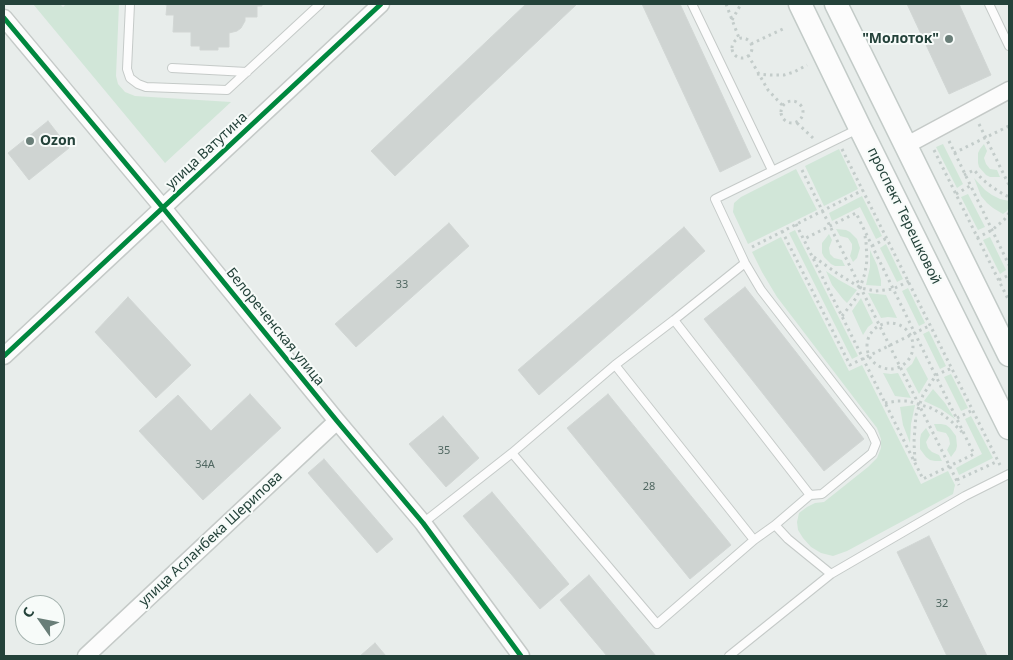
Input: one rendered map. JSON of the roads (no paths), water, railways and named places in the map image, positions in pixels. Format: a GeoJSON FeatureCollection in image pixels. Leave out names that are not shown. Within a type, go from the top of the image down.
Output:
{"type":"FeatureCollection","features":[{"type":"Feature","properties":{"kind":"main road","name":"проспект Терешковой"},"geometry":{"type":"LineString","coordinates":[[800,4],[1009,428]]}},
{"type":"Feature","properties":{"kind":"main road"},"geometry":{"type":"LineString","coordinates":[[836,4],[1009,355]]}},
{"type":"Feature","properties":{"kind":"street","name":"улица Ватутина"},"geometry":{"type":"LineString","coordinates":[[4,356],[381,4]]}},
{"type":"Feature","properties":{"kind":"street","name":"Белореченская улица"},"geometry":{"type":"LineString","coordinates":[[4,18],[423,523],[520,656]]}},
{"type":"Feature","properties":{"kind":"street"},"geometry":{"type":"LineString","coordinates":[[907,145],[1009,90]]}},
{"type":"Feature","properties":{"kind":"street","name":"улица Асланбека Шерипова"},"geometry":{"type":"LineString","coordinates":[[86,656],[337,421]]}},
{"type":"Feature","properties":{"kind":"lane"},"geometry":{"type":"LineString","coordinates":[[130,4],[127,69],[130,78],[146,87],[227,90],[320,4]]}},
{"type":"Feature","properties":{"kind":"lane"},"geometry":{"type":"LineString","coordinates":[[692,4],[772,170]]}},
{"type":"Feature","properties":{"kind":"lane"},"geometry":{"type":"LineString","coordinates":[[989,4],[1009,46]]}},
{"type":"Feature","properties":{"kind":"lane"},"geometry":{"type":"LineString","coordinates":[[172,68],[247,72]]}},
{"type":"Feature","properties":{"kind":"lane"},"geometry":{"type":"LineString","coordinates":[[512,453],[657,624],[754,540],[810,495],[822,494],[872,453],[876,443],[871,432],[762,290],[745,263],[715,199],[860,128]]}},
{"type":"Feature","properties":{"kind":"lane"},"geometry":{"type":"LineString","coordinates":[[423,523],[512,453],[615,365],[745,263]]}},
{"type":"Feature","properties":{"kind":"lane"},"geometry":{"type":"LineString","coordinates":[[674,320],[810,495]]}},
{"type":"Feature","properties":{"kind":"lane"},"geometry":{"type":"LineString","coordinates":[[615,365],[754,540]]}},
{"type":"Feature","properties":{"kind":"lane"},"geometry":{"type":"LineString","coordinates":[[730,656],[831,574],[965,496],[1008,475]]}},
{"type":"Feature","properties":{"kind":"lane"},"geometry":{"type":"LineString","coordinates":[[775,525],[831,574]]}},
{"type":"Feature","properties":{"kind":"place","name":"\"Молоток\""},"geometry":{"type":"Point","coordinates":[949,39]}},
{"type":"Feature","properties":{"kind":"place","name":"Ozon"},"geometry":{"type":"Point","coordinates":[30,141]}}]}
